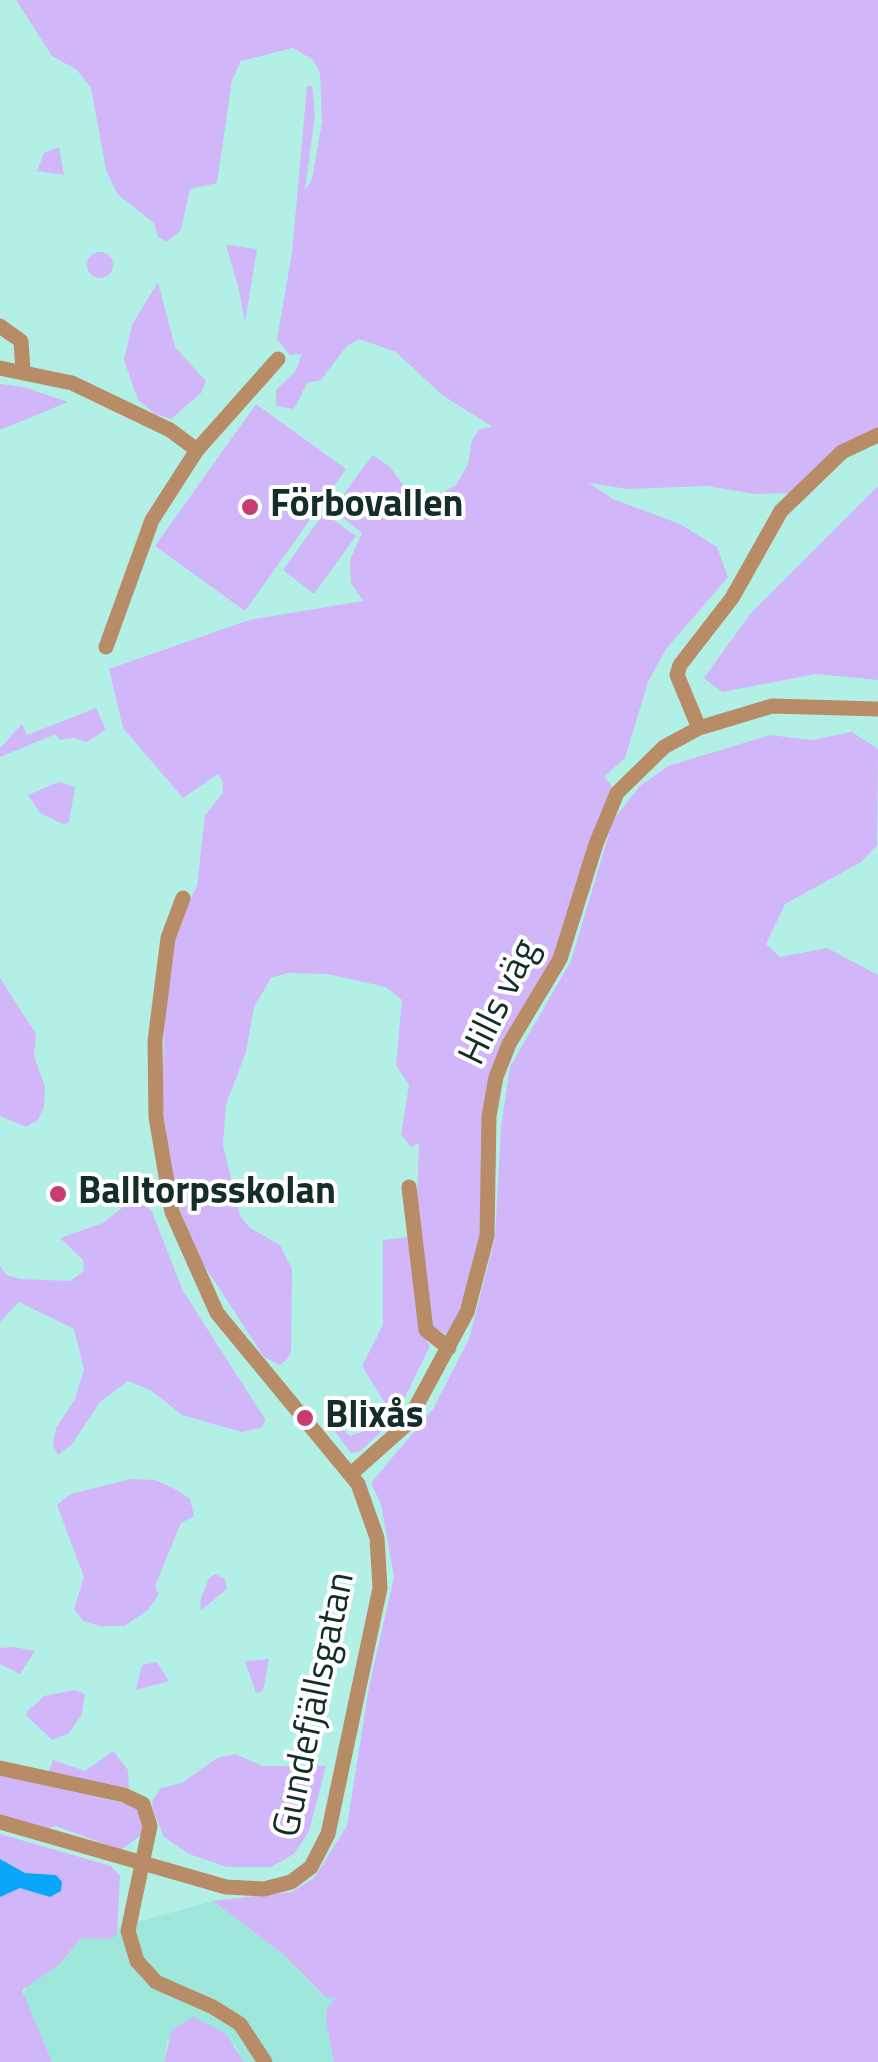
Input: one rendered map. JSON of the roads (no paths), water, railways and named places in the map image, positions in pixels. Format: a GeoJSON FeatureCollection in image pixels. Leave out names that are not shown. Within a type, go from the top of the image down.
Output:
{"type":"FeatureCollection","features":[{"type":"Feature","properties":{"kind":"street"},"geometry":{"type":"LineString","coordinates":[[0,326],[21,341],[23,370]]}},
{"type":"Feature","properties":{"kind":"street"},"geometry":{"type":"LineString","coordinates":[[106,646],[147,529],[197,450],[278,359]]}},
{"type":"Feature","properties":{"kind":"street"},"geometry":{"type":"LineString","coordinates":[[0,368],[57,377],[170,430],[197,450]]}},
{"type":"Feature","properties":{"kind":"street"},"geometry":{"type":"LineString","coordinates":[[698,728],[677,675],[680,665],[732,598],[781,511],[842,452],[878,435]]}},
{"type":"Feature","properties":{"kind":"street","name":"Hills väg"},"geometry":{"type":"LineString","coordinates":[[449,1348],[472,1298],[487,1236],[489,1116],[501,1062],[560,959],[617,793],[664,747],[698,728],[772,706],[878,708]]}},
{"type":"Feature","properties":{"kind":"street","name":"Gundefjällsgatan"},"geometry":{"type":"LineString","coordinates":[[0,1822],[226,1887],[264,1889],[291,1882],[320,1855],[380,1588],[377,1538],[352,1473],[217,1313],[172,1212],[156,1118],[155,1041],[168,938],[183,898]]}},
{"type":"Feature","properties":{"kind":"street"},"geometry":{"type":"LineString","coordinates":[[352,1473],[406,1424],[449,1348],[426,1330],[409,1187]]}},
{"type":"Feature","properties":{"kind":"street"},"geometry":{"type":"LineString","coordinates":[[0,1768],[140,1800],[150,1826],[128,1917],[130,1946],[137,1961],[156,1982],[240,2024],[265,2062]]}},
{"type":"Feature","properties":{"kind":"water"},"geometry":{"type":"Polygon","coordinates":[[[0,1859],[25,1873],[56,1875],[62,1882],[61,1891],[50,1897],[20,1888],[0,1897],[0,1859]]]}},
{"type":"Feature","properties":{"kind":"place","name":"Förbovallen"},"geometry":{"type":"Point","coordinates":[250,507]}},
{"type":"Feature","properties":{"kind":"place","name":"Balltorpsskolan"},"geometry":{"type":"Point","coordinates":[58,1194]}},
{"type":"Feature","properties":{"kind":"place","name":"Blixås"},"geometry":{"type":"Point","coordinates":[305,1418]}}]}
